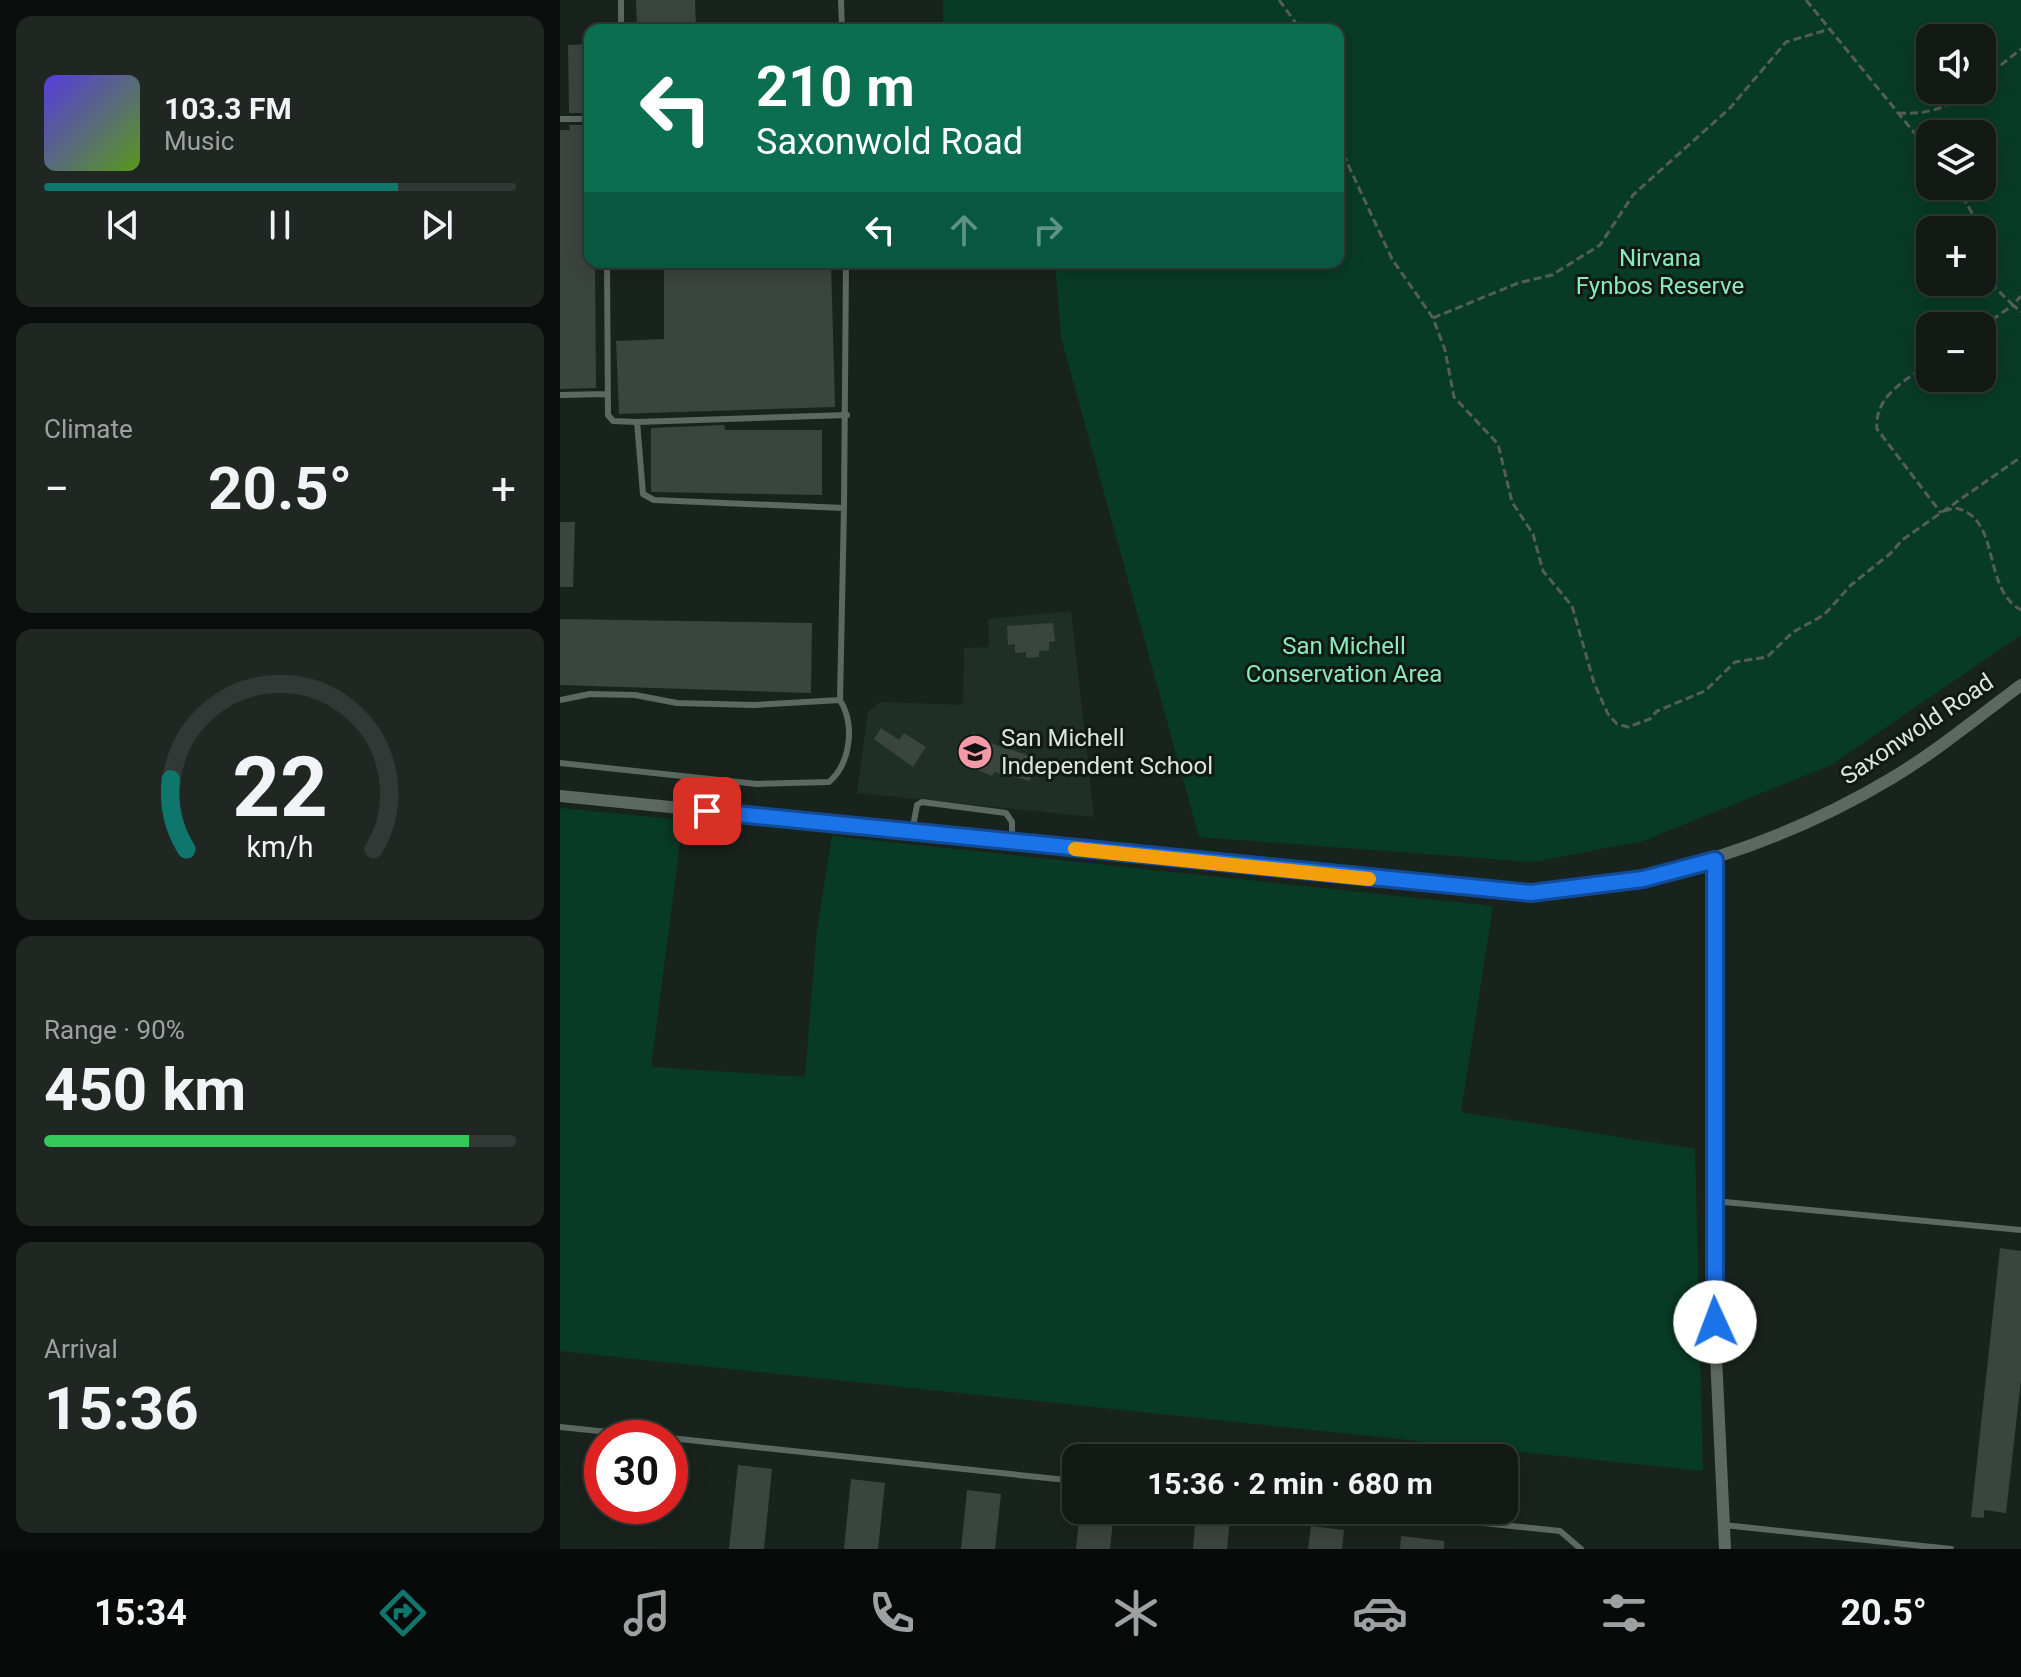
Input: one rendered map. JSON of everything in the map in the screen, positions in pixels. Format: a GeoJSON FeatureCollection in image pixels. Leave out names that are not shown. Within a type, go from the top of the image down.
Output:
{"type":"FeatureCollection","features":[{"type":"Feature","properties":{"kind":"street","name":"Saxonwold Road"},"geometry":{"type":"LineString","coordinates":[[560,796],[1531,893],[1643,879],[1715,860],[1834,811],[1895,776],[2021,685]]}},
{"type":"Feature","properties":{"kind":"street"},"geometry":{"type":"LineString","coordinates":[[1715,860],[1713,1292],[1725,1549]]}},
{"type":"Feature","properties":{"kind":"lane"},"geometry":{"type":"LineString","coordinates":[[621,0],[621,24]]}},
{"type":"Feature","properties":{"kind":"lane"},"geometry":{"type":"LineString","coordinates":[[841,0],[842,24]]}},
{"type":"Feature","properties":{"kind":"lane"},"geometry":{"type":"LineString","coordinates":[[560,119],[584,119]]}},
{"type":"Feature","properties":{"kind":"lane"},"geometry":{"type":"LineString","coordinates":[[607,268],[607,394],[608,415],[613,421],[847,415]]}},
{"type":"Feature","properties":{"kind":"lane"},"geometry":{"type":"LineString","coordinates":[[560,763],[757,784],[829,782],[840,770],[847,748],[848,715],[840,700],[847,415],[846,268]]}},
{"type":"Feature","properties":{"kind":"lane"},"geometry":{"type":"LineString","coordinates":[[560,395],[607,394]]}},
{"type":"Feature","properties":{"kind":"lane"},"geometry":{"type":"LineString","coordinates":[[637,422],[641,489],[654,500],[844,508]]}},
{"type":"Feature","properties":{"kind":"lane"},"geometry":{"type":"LineString","coordinates":[[560,700],[590,694],[635,695],[677,703],[754,705],[840,700]]}},
{"type":"Feature","properties":{"kind":"lane"},"geometry":{"type":"LineString","coordinates":[[912,832],[917,805],[922,802],[1006,813],[1012,822],[1012,843]]}},
{"type":"Feature","properties":{"kind":"lane"},"geometry":{"type":"LineString","coordinates":[[1713,1200],[2021,1230]]}},
{"type":"Feature","properties":{"kind":"lane"},"geometry":{"type":"LineString","coordinates":[[560,1427],[584,1429]]}},
{"type":"Feature","properties":{"kind":"lane"},"geometry":{"type":"LineString","coordinates":[[688,1440],[1062,1480]]}},
{"type":"Feature","properties":{"kind":"lane"},"geometry":{"type":"LineString","coordinates":[[1492,1524],[1560,1531],[1581,1549]]}},
{"type":"Feature","properties":{"kind":"lane"},"geometry":{"type":"LineString","coordinates":[[1724,1525],[1951,1549]]}},
{"type":"Feature","properties":{"kind":"path"},"geometry":{"type":"LineString","coordinates":[[1279,0],[1297,24]]}},
{"type":"Feature","properties":{"kind":"path"},"geometry":{"type":"LineString","coordinates":[[1806,0],[1916,135]]}},
{"type":"Feature","properties":{"kind":"path"},"geometry":{"type":"LineString","coordinates":[[1433,318],[1518,283],[1552,275],[1600,245],[1633,195],[1730,108],[1786,42],[1830,29]]}},
{"type":"Feature","properties":{"kind":"path"},"geometry":{"type":"LineString","coordinates":[[1996,69],[2021,49]]}},
{"type":"Feature","properties":{"kind":"path"},"geometry":{"type":"LineString","coordinates":[[1898,113],[1932,112],[1952,104]]}},
{"type":"Feature","properties":{"kind":"path"},"geometry":{"type":"LineString","coordinates":[[1344,156],[1392,259],[1433,318],[1445,350],[1454,397],[1498,444],[1512,502],[1533,534],[1543,571],[1572,606],[1594,683],[1608,714],[1617,724],[1628,727],[1650,719],[1657,711],[1705,691],[1735,662],[1767,657],[1793,632],[1824,615],[1851,585],[1891,553],[1902,540],[2021,457]]}},
{"type":"Feature","properties":{"kind":"path"},"geometry":{"type":"LineString","coordinates":[[1996,289],[2021,312]]}},
{"type":"Feature","properties":{"kind":"path"},"geometry":{"type":"LineString","coordinates":[[1996,317],[2021,296]]}},
{"type":"Feature","properties":{"kind":"path"},"geometry":{"type":"LineString","coordinates":[[1916,374],[1883,400],[1875,415],[1877,429],[1941,513]]}},
{"type":"Feature","properties":{"kind":"path"},"geometry":{"type":"LineString","coordinates":[[1941,513],[1955,508],[1974,515],[1981,525],[1993,571],[2003,594],[2021,610]]}},
{"type":"Feature","properties":{"kind":"shaded area","name":"San Michell Independent School"},"geometry":{"type":"Polygon","coordinates":[[[1071,611],[1094,817],[857,793],[868,712],[880,702],[963,705],[964,648],[989,647],[988,619],[1071,611]]]}},
{"type":"Feature","properties":{"kind":"green space","name":"Nirvana Fynbos Reserve"},"geometry":{"type":"Polygon","coordinates":[[[943,0],[2021,0],[2021,635],[1831,765],[1643,841],[1533,862],[1199,837],[1061,337],[1055,268],[1344,268],[1344,24],[943,24],[943,0]]]}},
{"type":"Feature","properties":{"kind":"green space"},"geometry":{"type":"Polygon","coordinates":[[[560,808],[683,820],[651,1067],[805,1077],[817,930],[832,836],[1493,906],[1461,1112],[1695,1149],[1703,1471],[1518,1452],[1518,1444],[1446,1444],[560,1351],[560,808]]]}},
{"type":"Feature","properties":{"kind":"building"},"geometry":{"type":"Polygon","coordinates":[[[636,0],[695,0],[696,24],[637,24],[636,0]]]}},
{"type":"Feature","properties":{"kind":"building"},"geometry":{"type":"Polygon","coordinates":[[[584,44],[584,113],[569,113],[568,45],[584,44]]]}},
{"type":"Feature","properties":{"kind":"building"},"geometry":{"type":"Polygon","coordinates":[[[569,125],[584,125],[584,268],[595,268],[596,388],[560,389],[560,130],[570,130],[569,125]]]}},
{"type":"Feature","properties":{"kind":"building"},"geometry":{"type":"Polygon","coordinates":[[[664,268],[831,268],[835,407],[619,414],[616,341],[664,339],[664,268]]]}},
{"type":"Feature","properties":{"kind":"building"},"geometry":{"type":"Polygon","coordinates":[[[724,425],[725,430],[822,430],[822,495],[651,492],[651,428],[724,425]]]}},
{"type":"Feature","properties":{"kind":"building"},"geometry":{"type":"Polygon","coordinates":[[[560,522],[575,522],[573,587],[560,587],[560,522]]]}},
{"type":"Feature","properties":{"kind":"building"},"geometry":{"type":"Polygon","coordinates":[[[560,619],[812,623],[811,693],[560,685],[560,619]]]}},
{"type":"Feature","properties":{"kind":"building"},"geometry":{"type":"Polygon","coordinates":[[[1053,623],[1055,641],[1049,642],[1049,650],[1039,651],[1039,657],[1026,658],[1026,652],[1015,653],[1015,644],[1008,645],[1007,626],[1053,623]]]}},
{"type":"Feature","properties":{"kind":"building"},"geometry":{"type":"Polygon","coordinates":[[[881,728],[899,740],[904,733],[926,747],[913,767],[874,739],[881,728]]]}},
{"type":"Feature","properties":{"kind":"building"},"geometry":{"type":"Polygon","coordinates":[[[973,732],[990,743],[1031,756],[1030,760],[1035,761],[1030,781],[995,772],[992,776],[975,769],[979,759],[962,748],[973,732]]]}},
{"type":"Feature","properties":{"kind":"building"},"geometry":{"type":"Polygon","coordinates":[[[2000,1248],[2021,1251],[2021,1380],[2006,1513],[1984,1510],[1984,1518],[1971,1517],[2000,1248]]]}},
{"type":"Feature","properties":{"kind":"building"},"geometry":{"type":"Polygon","coordinates":[[[738,1465],[772,1469],[764,1549],[729,1549],[738,1465]]]}},
{"type":"Feature","properties":{"kind":"building"},"geometry":{"type":"Polygon","coordinates":[[[851,1479],[885,1483],[878,1549],[844,1549],[851,1479]]]}},
{"type":"Feature","properties":{"kind":"building"},"geometry":{"type":"Polygon","coordinates":[[[967,1490],[1001,1494],[995,1549],[961,1549],[967,1490]]]}},
{"type":"Feature","properties":{"kind":"building"},"geometry":{"type":"Polygon","coordinates":[[[1079,1524],[1113,1524],[1110,1549],[1076,1549],[1079,1524]]]}},
{"type":"Feature","properties":{"kind":"building"},"geometry":{"type":"Polygon","coordinates":[[[1195,1524],[1229,1524],[1227,1549],[1193,1549],[1195,1524]]]}},
{"type":"Feature","properties":{"kind":"building"},"geometry":{"type":"Polygon","coordinates":[[[1311,1526],[1344,1530],[1342,1549],[1308,1549],[1311,1526]]]}},
{"type":"Feature","properties":{"kind":"building"},"geometry":{"type":"Polygon","coordinates":[[[1401,1536],[1444,1541],[1444,1549],[1400,1549],[1401,1536]]]}},
{"type":"Feature","properties":{"kind":"slow traffic"},"geometry":{"type":"LineString","coordinates":[[1075,849],[1369,879]]}},
{"type":"Feature","properties":{"kind":"place","name":"San Michell Independent School"},"geometry":{"type":"Point","coordinates":[975,752]}},
{"type":"Feature","properties":{"kind":"route"},"geometry":{"type":"LineString","coordinates":[[707,811],[1482,891],[1531,893],[1582,889],[1643,879],[1715,860],[1715,1322]]}},
{"type":"Feature","properties":{"kind":"park label","name":"San Michell Conservation Area"},"geometry":{"type":"Point","coordinates":[1344,660]}}]}
